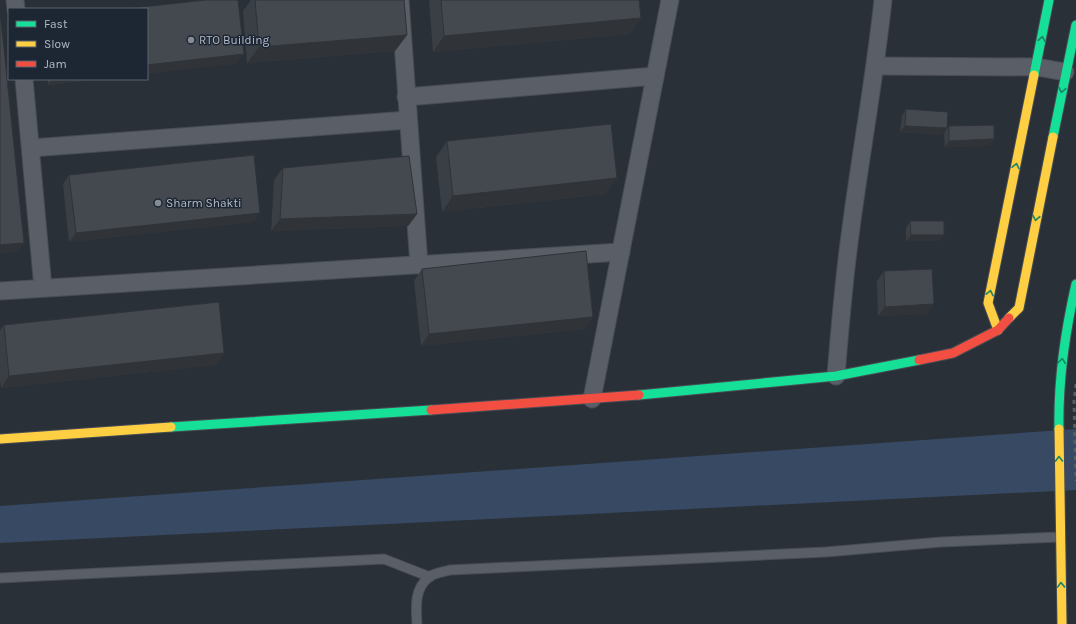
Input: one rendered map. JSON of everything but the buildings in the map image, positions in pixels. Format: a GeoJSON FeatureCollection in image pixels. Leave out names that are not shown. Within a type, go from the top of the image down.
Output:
{"type":"FeatureCollection","features":[{"type":"Feature","properties":{"kind":"street"},"geometry":{"type":"LineString","coordinates":[[400,0],[419,265]]}},
{"type":"Feature","properties":{"kind":"street"},"geometry":{"type":"LineString","coordinates":[[592,398],[670,0]]}},
{"type":"Feature","properties":{"kind":"street"},"geometry":{"type":"LineString","coordinates":[[836,376],[841,305],[850,228],[876,66],[883,0]]}},
{"type":"Feature","properties":{"kind":"street"},"geometry":{"type":"LineString","coordinates":[[998,330],[988,303],[1037,67],[1049,0]]}},
{"type":"Feature","properties":{"kind":"street"},"geometry":{"type":"LineString","coordinates":[[0,439],[592,398],[836,376],[952,353],[998,330],[1019,308],[1065,72],[1076,25]]}},
{"type":"Feature","properties":{"kind":"street"},"geometry":{"type":"LineString","coordinates":[[876,66],[1037,67],[1065,72]]}},
{"type":"Feature","properties":{"kind":"street"},"geometry":{"type":"LineString","coordinates":[[406,97],[655,76]]}},
{"type":"Feature","properties":{"kind":"street"},"geometry":{"type":"LineString","coordinates":[[24,80],[43,288]]}},
{"type":"Feature","properties":{"kind":"street"},"geometry":{"type":"LineString","coordinates":[[31,148],[408,120]]}},
{"type":"Feature","properties":{"kind":"street"},"geometry":{"type":"LineString","coordinates":[[0,291],[621,252]]}},
{"type":"Feature","properties":{"kind":"street"},"geometry":{"type":"LineString","coordinates":[[1062,624],[1058,400],[1066,329],[1076,284]]}},
{"type":"Feature","properties":{"kind":"lane"},"geometry":{"type":"LineString","coordinates":[[417,624],[416,603],[420,587],[430,576],[450,570],[826,552],[941,542],[1060,537]]}},
{"type":"Feature","properties":{"kind":"lane"},"geometry":{"type":"LineString","coordinates":[[0,578],[384,559],[430,576]]}},
{"type":"Feature","properties":{"kind":"water"},"geometry":{"type":"Polygon","coordinates":[[[1076,429],[1076,490],[0,543],[0,506],[1076,429]]]}},
{"type":"Feature","properties":{"kind":"railway"},"geometry":{"type":"LineString","coordinates":[[1076,384],[1074,401],[1076,481]]}},
{"type":"Feature","properties":{"kind":"traffic: fast"},"geometry":{"type":"LineString","coordinates":[[1034,75],[1049,0]]}},
{"type":"Feature","properties":{"kind":"traffic: fast"},"geometry":{"type":"LineString","coordinates":[[1053,137],[1076,25]]}},
{"type":"Feature","properties":{"kind":"traffic: fast"},"geometry":{"type":"LineString","coordinates":[[1059,429],[1063,356],[1076,284]]}},
{"type":"Feature","properties":{"kind":"traffic: fast"},"geometry":{"type":"LineString","coordinates":[[639,395],[836,376],[919,360]]}},
{"type":"Feature","properties":{"kind":"traffic: fast"},"geometry":{"type":"LineString","coordinates":[[171,427],[431,410]]}},
{"type":"Feature","properties":{"kind":"traffic: slow"},"geometry":{"type":"LineString","coordinates":[[998,330],[988,303],[1034,75]]}},
{"type":"Feature","properties":{"kind":"traffic: slow"},"geometry":{"type":"LineString","coordinates":[[1009,318],[1019,308],[1053,137]]}},
{"type":"Feature","properties":{"kind":"traffic: slow"},"geometry":{"type":"LineString","coordinates":[[0,439],[171,427]]}},
{"type":"Feature","properties":{"kind":"traffic: slow"},"geometry":{"type":"LineString","coordinates":[[1059,429],[1062,624]]}},
{"type":"Feature","properties":{"kind":"traffic: jam"},"geometry":{"type":"LineString","coordinates":[[919,360],[953,353],[998,330],[1009,318]]}},
{"type":"Feature","properties":{"kind":"traffic: jam"},"geometry":{"type":"LineString","coordinates":[[431,410],[639,395]]}},
{"type":"Feature","properties":{"kind":"place","name":"RTO Building"},"geometry":{"type":"Point","coordinates":[191,40]}},
{"type":"Feature","properties":{"kind":"place","name":"Sharm Shakti"},"geometry":{"type":"Point","coordinates":[158,203]}}]}
